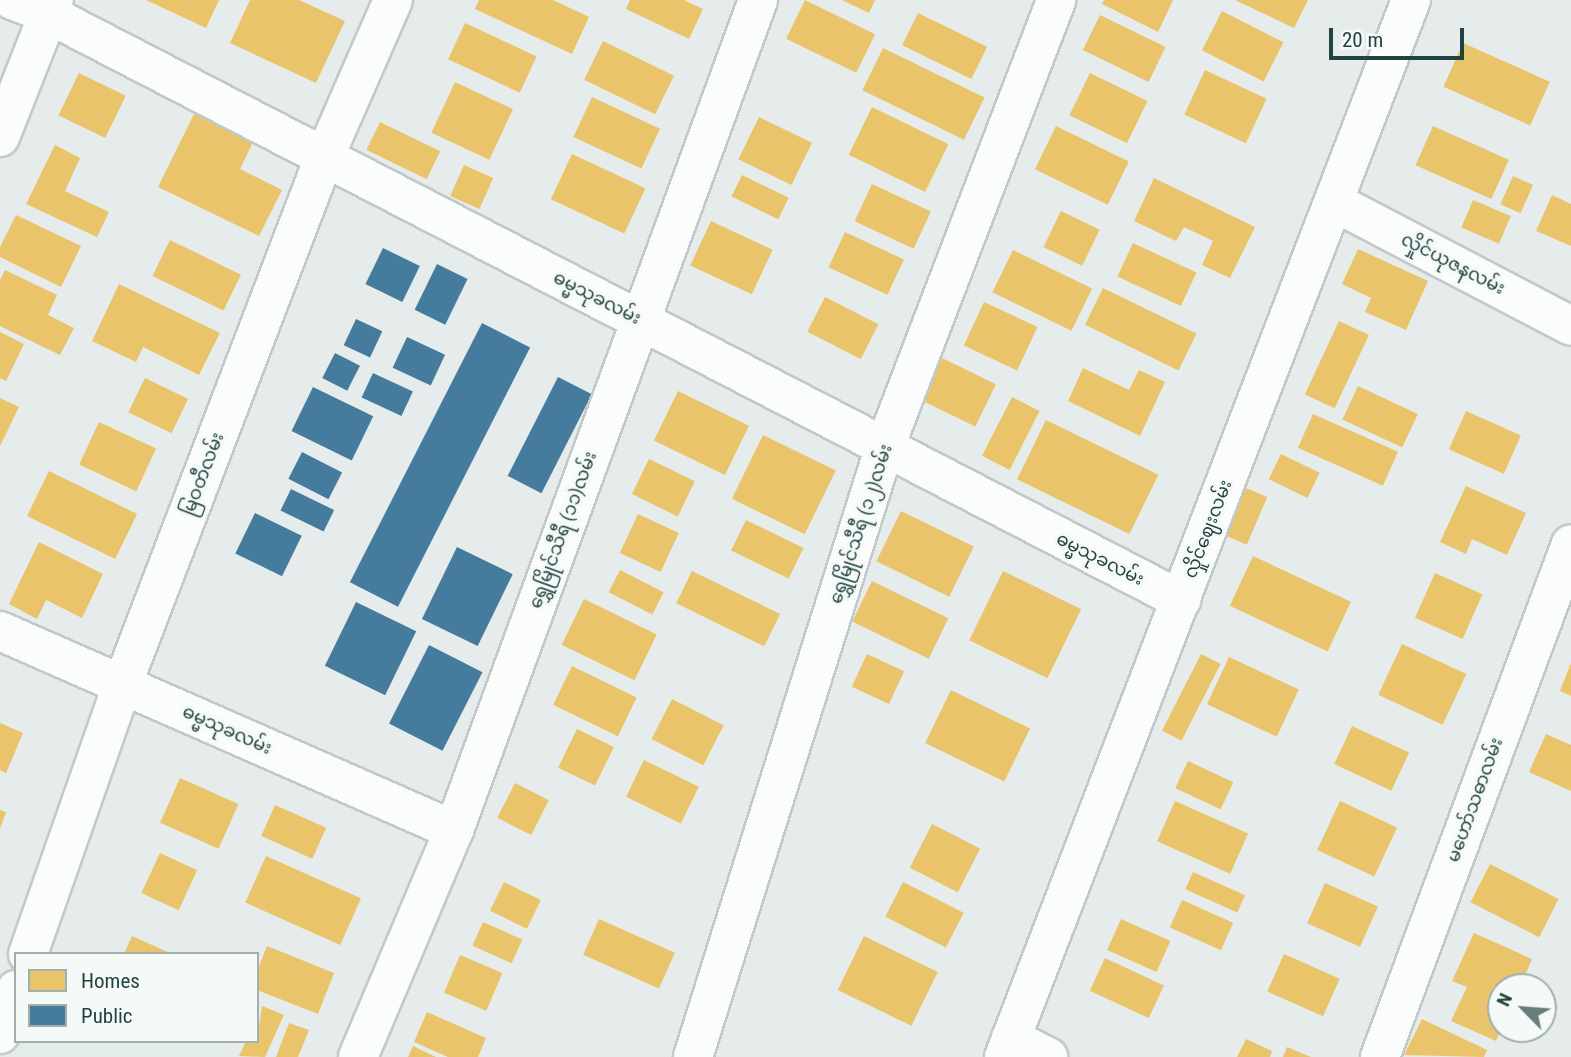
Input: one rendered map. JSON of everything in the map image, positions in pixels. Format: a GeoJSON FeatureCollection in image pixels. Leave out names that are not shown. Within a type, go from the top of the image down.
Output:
{"type":"FeatureCollection","features":[{"type":"Feature","properties":{"kind":"street","name":"ဓမ္မသုခလမ်း"},"geometry":{"type":"LineString","coordinates":[[12,0],[51,7],[324,158],[1181,600]]}},
{"type":"Feature","properties":{"kind":"street","name":"မြဝတီလမ်း"},"geometry":{"type":"LineString","coordinates":[[29,952],[123,683],[324,158],[393,0]]}},
{"type":"Feature","properties":{"kind":"street","name":"ရွှေမြိုင်သီရီ (၁၁)လမ်း"},"geometry":{"type":"LineString","coordinates":[[358,1057],[454,830],[758,0]]}},
{"type":"Feature","properties":{"kind":"street","name":"ရွှေမြိုင်သီရီ (၁၂)လမ်း"},"geometry":{"type":"LineString","coordinates":[[693,1057],[884,449],[1056,0]]}},
{"type":"Feature","properties":{"kind":"street","name":"လှိုင်ဈေးလမ်း"},"geometry":{"type":"LineString","coordinates":[[1007,1047],[1411,0]]}},
{"type":"Feature","properties":{"kind":"street"},"geometry":{"type":"LineString","coordinates":[[0,136],[51,7]]}},
{"type":"Feature","properties":{"kind":"street","name":"လှိုင်ယုဇနလမ်း"},"geometry":{"type":"LineString","coordinates":[[1334,202],[1571,326]]}},
{"type":"Feature","properties":{"kind":"street","name":"မဟော်သဓာလမ်း"},"geometry":{"type":"LineString","coordinates":[[1380,1057],[1571,544]]}},
{"type":"Feature","properties":{"kind":"street","name":"ဓမ္မသုခလမ်း"},"geometry":{"type":"LineString","coordinates":[[0,631],[454,830]]}},
{"type":"Feature","properties":{"kind":"street"},"geometry":{"type":"LineString","coordinates":[[0,1034],[14,995]]}},
{"type":"Feature","properties":{"kind":"street"},"geometry":{"type":"LineString","coordinates":[[1007,1047],[1048,1057]]}},
{"type":"Feature","properties":{"kind":"building: Homes"},"geometry":{"type":"Polygon","coordinates":[[[146,0],[219,0],[206,28],[146,0]]]}},
{"type":"Feature","properties":{"kind":"building: Homes"},"geometry":{"type":"Polygon","coordinates":[[[250,0],[299,0],[345,21],[316,83],[230,43],[250,0]]]}},
{"type":"Feature","properties":{"kind":"building: Homes"},"geometry":{"type":"Polygon","coordinates":[[[479,0],[553,0],[589,17],[572,54],[475,9],[479,0]]]}},
{"type":"Feature","properties":{"kind":"building: Homes"},"geometry":{"type":"Polygon","coordinates":[[[630,0],[684,0],[703,9],[689,39],[626,9],[630,0]]]}},
{"type":"Feature","properties":{"kind":"building: Homes"},"geometry":{"type":"Polygon","coordinates":[[[805,0],[875,34],[856,73],[786,39],[805,0]]]}},
{"type":"Feature","properties":{"kind":"building: Homes"},"geometry":{"type":"Polygon","coordinates":[[[842,0],[875,0],[869,13],[842,0]]]}},
{"type":"Feature","properties":{"kind":"building: Homes"},"geometry":{"type":"Polygon","coordinates":[[[1104,0],[1173,0],[1158,32],[1102,4],[1104,0]]]}},
{"type":"Feature","properties":{"kind":"building: Homes"},"geometry":{"type":"Polygon","coordinates":[[[1235,0],[1308,0],[1294,28],[1235,0]]]}},
{"type":"Feature","properties":{"kind":"building: Homes"},"geometry":{"type":"Polygon","coordinates":[[[1222,11],[1283,42],[1264,82],[1202,50],[1222,11]]]}},
{"type":"Feature","properties":{"kind":"building: Homes"},"geometry":{"type":"Polygon","coordinates":[[[918,13],[987,47],[971,79],[902,45],[918,13]]]}},
{"type":"Feature","properties":{"kind":"building: Homes"},"geometry":{"type":"Polygon","coordinates":[[[1100,15],[1166,47],[1149,82],[1083,50],[1100,15]]]}},
{"type":"Feature","properties":{"kind":"building: Homes"},"geometry":{"type":"Polygon","coordinates":[[[465,23],[537,56],[520,93],[448,59],[465,23]]]}},
{"type":"Feature","properties":{"kind":"building: Homes"},"geometry":{"type":"Polygon","coordinates":[[[603,41],[674,76],[655,114],[584,80],[603,41]]]}},
{"type":"Feature","properties":{"kind":"building: Homes"},"geometry":{"type":"Polygon","coordinates":[[[1463,43],[1550,82],[1530,125],[1443,87],[1463,43]]]}},
{"type":"Feature","properties":{"kind":"building: Homes"},"geometry":{"type":"Polygon","coordinates":[[[883,48],[985,98],[964,140],[862,90],[883,48]]]}},
{"type":"Feature","properties":{"kind":"building: Homes"},"geometry":{"type":"Polygon","coordinates":[[[1205,70],[1267,99],[1246,143],[1184,114],[1205,70]]]}},
{"type":"Feature","properties":{"kind":"building: Homes"},"geometry":{"type":"Polygon","coordinates":[[[79,73],[126,96],[105,138],[58,115],[79,73]]]}},
{"type":"Feature","properties":{"kind":"building: Homes"},"geometry":{"type":"Polygon","coordinates":[[[1090,73],[1148,101],[1127,143],[1069,115],[1090,73]]]}},
{"type":"Feature","properties":{"kind":"building: Homes"},"geometry":{"type":"Polygon","coordinates":[[[455,82],[513,109],[489,160],[431,133],[455,82]]]}},
{"type":"Feature","properties":{"kind":"building: Homes"},"geometry":{"type":"Polygon","coordinates":[[[592,97],[660,129],[641,169],[573,137],[592,97]]]}},
{"type":"Feature","properties":{"kind":"building: Homes"},"geometry":{"type":"Polygon","coordinates":[[[872,107],[948,144],[925,192],[849,155],[872,107]]]}},
{"type":"Feature","properties":{"kind":"building: Homes"},"geometry":{"type":"Polygon","coordinates":[[[194,114],[253,142],[240,169],[282,190],[259,236],[158,187],[194,114]]]}},
{"type":"Feature","properties":{"kind":"building: Homes"},"geometry":{"type":"Polygon","coordinates":[[[759,117],[812,143],[791,185],[738,159],[759,117]]]}},
{"type":"Feature","properties":{"kind":"building: Homes"},"geometry":{"type":"Polygon","coordinates":[[[380,122],[440,151],[427,179],[366,150],[380,122]]]}},
{"type":"Feature","properties":{"kind":"building: Homes"},"geometry":{"type":"Polygon","coordinates":[[[1056,126],[1129,162],[1108,205],[1035,169],[1056,126]]]}},
{"type":"Feature","properties":{"kind":"building: Homes"},"geometry":{"type":"Polygon","coordinates":[[[1433,126],[1509,160],[1491,199],[1416,165],[1433,126]]]}},
{"type":"Feature","properties":{"kind":"building: Homes"},"geometry":{"type":"Polygon","coordinates":[[[55,145],[80,158],[65,191],[109,212],[97,237],[26,204],[55,145]]]}},
{"type":"Feature","properties":{"kind":"building: Homes"},"geometry":{"type":"Polygon","coordinates":[[[572,154],[645,188],[624,234],[551,199],[572,154]]]}},
{"type":"Feature","properties":{"kind":"building: Homes"},"geometry":{"type":"Polygon","coordinates":[[[464,165],[493,178],[479,209],[450,196],[464,165]]]}},
{"type":"Feature","properties":{"kind":"building: Homes"},"geometry":{"type":"Polygon","coordinates":[[[742,175],[789,198],[778,219],[731,197],[742,175]]]}},
{"type":"Feature","properties":{"kind":"building: Homes"},"geometry":{"type":"Polygon","coordinates":[[[1513,176],[1533,185],[1520,213],[1500,204],[1513,176]]]}},
{"type":"Feature","properties":{"kind":"building: Homes"},"geometry":{"type":"Polygon","coordinates":[[[1154,178],[1255,227],[1230,278],[1202,265],[1213,241],[1184,227],[1176,241],[1134,221],[1154,178]]]}},
{"type":"Feature","properties":{"kind":"building: Homes"},"geometry":{"type":"Polygon","coordinates":[[[872,184],[931,211],[914,249],[855,221],[872,184]]]}},
{"type":"Feature","properties":{"kind":"building: Homes"},"geometry":{"type":"Polygon","coordinates":[[[1552,195],[1571,204],[1571,246],[1536,231],[1552,195]]]}},
{"type":"Feature","properties":{"kind":"building: Homes"},"geometry":{"type":"Polygon","coordinates":[[[1473,200],[1511,216],[1499,244],[1461,228],[1473,200]]]}},
{"type":"Feature","properties":{"kind":"building: Homes"},"geometry":{"type":"Polygon","coordinates":[[[1061,211],[1100,230],[1082,266],[1043,247],[1061,211]]]}},
{"type":"Feature","properties":{"kind":"building: Homes"},"geometry":{"type":"Polygon","coordinates":[[[16,215],[81,246],[61,287],[0,257],[0,247],[16,215]]]}},
{"type":"Feature","properties":{"kind":"building: Homes"},"geometry":{"type":"Polygon","coordinates":[[[711,221],[773,250],[752,294],[690,265],[711,221]]]}},
{"type":"Feature","properties":{"kind":"building: Homes"},"geometry":{"type":"Polygon","coordinates":[[[845,232],[904,259],[887,295],[829,267],[845,232]]]}},
{"type":"Feature","properties":{"kind":"building: Homes"},"geometry":{"type":"Polygon","coordinates":[[[170,240],[241,275],[223,311],[152,276],[170,240]]]}},
{"type":"Feature","properties":{"kind":"building: Homes"},"geometry":{"type":"Polygon","coordinates":[[[1133,243],[1196,273],[1181,306],[1117,277],[1133,243]]]}},
{"type":"Feature","properties":{"kind":"building: Homes"},"geometry":{"type":"Polygon","coordinates":[[[1358,249],[1428,281],[1406,330],[1365,312],[1371,298],[1342,284],[1358,249]]]}},
{"type":"Feature","properties":{"kind":"building: Homes"},"geometry":{"type":"Polygon","coordinates":[[[1013,250],[1092,289],[1071,331],[992,292],[1013,250]]]}},
{"type":"Feature","properties":{"kind":"building: Homes"},"geometry":{"type":"Polygon","coordinates":[[[5,270],[57,295],[48,315],[74,328],[60,355],[0,326],[0,280],[5,270]]]}},
{"type":"Feature","properties":{"kind":"building: Homes"},"geometry":{"type":"Polygon","coordinates":[[[119,284],[220,333],[199,375],[143,347],[136,362],[92,341],[119,284]]]}},
{"type":"Feature","properties":{"kind":"building: Homes"},"geometry":{"type":"Polygon","coordinates":[[[1103,288],[1196,334],[1179,370],[1085,325],[1103,288]]]}},
{"type":"Feature","properties":{"kind":"building: Homes"},"geometry":{"type":"Polygon","coordinates":[[[825,297],[878,324],[861,359],[807,332],[825,297]]]}},
{"type":"Feature","properties":{"kind":"building: Homes"},"geometry":{"type":"Polygon","coordinates":[[[984,302],[1037,327],[1017,370],[964,346],[984,302]]]}},
{"type":"Feature","properties":{"kind":"building: Homes"},"geometry":{"type":"Polygon","coordinates":[[[1339,321],[1369,335],[1335,408],[1305,394],[1339,321]]]}},
{"type":"Feature","properties":{"kind":"building: Homes"},"geometry":{"type":"Polygon","coordinates":[[[0,332],[24,344],[6,381],[0,378],[0,332]]]}},
{"type":"Feature","properties":{"kind":"building: Homes"},"geometry":{"type":"Polygon","coordinates":[[[942,358],[996,384],[975,427],[921,400],[942,358]]]}},
{"type":"Feature","properties":{"kind":"building: Homes"},"geometry":{"type":"Polygon","coordinates":[[[1083,368],[1129,390],[1139,370],[1165,382],[1140,436],[1068,401],[1083,368]]]}},
{"type":"Feature","properties":{"kind":"building: Homes"},"geometry":{"type":"Polygon","coordinates":[[[145,378],[188,399],[171,433],[128,412],[145,378]]]}},
{"type":"Feature","properties":{"kind":"building: Homes"},"geometry":{"type":"Polygon","coordinates":[[[1358,386],[1418,414],[1402,447],[1342,420],[1358,386]]]}},
{"type":"Feature","properties":{"kind":"building: Homes"},"geometry":{"type":"Polygon","coordinates":[[[678,391],[749,426],[725,475],[654,440],[678,391]]]}},
{"type":"Feature","properties":{"kind":"building: Homes"},"geometry":{"type":"Polygon","coordinates":[[[1012,397],[1040,411],[1010,470],[982,456],[1012,397]]]}},
{"type":"Feature","properties":{"kind":"building: Homes"},"geometry":{"type":"Polygon","coordinates":[[[0,398],[19,407],[0,446],[0,398]]]}},
{"type":"Feature","properties":{"kind":"building: Homes"},"geometry":{"type":"Polygon","coordinates":[[[1466,411],[1521,435],[1504,474],[1449,449],[1466,411]]]}},
{"type":"Feature","properties":{"kind":"building: Homes"},"geometry":{"type":"Polygon","coordinates":[[[1313,414],[1398,452],[1383,486],[1298,448],[1313,414]]]}},
{"type":"Feature","properties":{"kind":"building: Homes"},"geometry":{"type":"Polygon","coordinates":[[[1046,420],[1158,475],[1129,534],[1017,479],[1046,420]]]}},
{"type":"Feature","properties":{"kind":"building: Homes"},"geometry":{"type":"Polygon","coordinates":[[[99,422],[156,449],[136,491],[79,465],[99,422]]]}},
{"type":"Feature","properties":{"kind":"building: Homes"},"geometry":{"type":"Polygon","coordinates":[[[763,435],[836,471],[805,534],[732,499],[763,435]]]}},
{"type":"Feature","properties":{"kind":"building: Homes"},"geometry":{"type":"Polygon","coordinates":[[[1281,454],[1320,473],[1307,498],[1269,479],[1281,454]]]}},
{"type":"Feature","properties":{"kind":"building: Homes"},"geometry":{"type":"Polygon","coordinates":[[[649,459],[695,481],[678,516],[632,494],[649,459]]]}},
{"type":"Feature","properties":{"kind":"building: Homes"},"geometry":{"type":"Polygon","coordinates":[[[49,471],[137,514],[115,559],[27,516],[49,471]]]}},
{"type":"Feature","properties":{"kind":"building: Homes"},"geometry":{"type":"Polygon","coordinates":[[[1466,486],[1526,513],[1507,555],[1472,539],[1466,554],[1440,542],[1466,486]]]}},
{"type":"Feature","properties":{"kind":"building: Homes"},"geometry":{"type":"Polygon","coordinates":[[[1246,488],[1267,497],[1247,545],[1226,536],[1246,488]]]}},
{"type":"Feature","properties":{"kind":"building: Homes"},"geometry":{"type":"Polygon","coordinates":[[[901,511],[974,547],[949,597],[876,561],[901,511]]]}},
{"type":"Feature","properties":{"kind":"building: Homes"},"geometry":{"type":"Polygon","coordinates":[[[638,514],[679,533],[661,572],[620,553],[638,514]]]}},
{"type":"Feature","properties":{"kind":"building: Homes"},"geometry":{"type":"Polygon","coordinates":[[[746,520],[804,548],[789,579],[731,551],[746,520]]]}},
{"type":"Feature","properties":{"kind":"building: Homes"},"geometry":{"type":"Polygon","coordinates":[[[39,542],[103,574],[82,618],[46,600],[37,619],[9,604],[39,542]]]}},
{"type":"Feature","properties":{"kind":"building: Homes"},"geometry":{"type":"Polygon","coordinates":[[[1253,556],[1351,602],[1328,651],[1230,606],[1253,556]]]}},
{"type":"Feature","properties":{"kind":"building: Homes"},"geometry":{"type":"Polygon","coordinates":[[[620,570],[664,592],[652,615],[609,592],[620,570]]]}},
{"type":"Feature","properties":{"kind":"building: Homes"},"geometry":{"type":"Polygon","coordinates":[[[692,571],[780,614],[764,646],[676,603],[692,571]]]}},
{"type":"Feature","properties":{"kind":"building: Homes"},"geometry":{"type":"Polygon","coordinates":[[[1003,571],[1081,609],[1047,678],[969,640],[1003,571]]]}},
{"type":"Feature","properties":{"kind":"building: Homes"},"geometry":{"type":"Polygon","coordinates":[[[1435,573],[1483,594],[1463,639],[1415,618],[1435,573]]]}},
{"type":"Feature","properties":{"kind":"building: Homes"},"geometry":{"type":"Polygon","coordinates":[[[872,581],[948,618],[929,659],[852,621],[872,581]]]}},
{"type":"Feature","properties":{"kind":"building: Homes"},"geometry":{"type":"Polygon","coordinates":[[[584,599],[657,635],[634,680],[562,645],[584,599]]]}},
{"type":"Feature","properties":{"kind":"building: Homes"},"geometry":{"type":"Polygon","coordinates":[[[1402,644],[1466,674],[1443,725],[1378,695],[1402,644]]]}},
{"type":"Feature","properties":{"kind":"building: Homes"},"geometry":{"type":"Polygon","coordinates":[[[867,654],[904,671],[889,704],[852,687],[867,654]]]}},
{"type":"Feature","properties":{"kind":"building: Homes"},"geometry":{"type":"Polygon","coordinates":[[[1201,654],[1221,664],[1182,741],[1162,731],[1201,654]]]}},
{"type":"Feature","properties":{"kind":"building: Homes"},"geometry":{"type":"Polygon","coordinates":[[[1229,657],[1299,690],[1277,737],[1207,704],[1229,657]]]}},
{"type":"Feature","properties":{"kind":"building: Homes"},"geometry":{"type":"Polygon","coordinates":[[[1571,663],[1571,696],[1560,691],[1571,663]]]}},
{"type":"Feature","properties":{"kind":"building: Homes"},"geometry":{"type":"Polygon","coordinates":[[[572,666],[637,698],[618,736],[553,705],[572,666]]]}},
{"type":"Feature","properties":{"kind":"building: Homes"},"geometry":{"type":"Polygon","coordinates":[[[951,690],[1030,729],[1004,782],[925,743],[951,690]]]}},
{"type":"Feature","properties":{"kind":"building: Homes"},"geometry":{"type":"Polygon","coordinates":[[[672,699],[724,725],[703,765],[652,739],[672,699]]]}},
{"type":"Feature","properties":{"kind":"building: Homes"},"geometry":{"type":"Polygon","coordinates":[[[0,723],[23,733],[6,773],[0,770],[0,723]]]}},
{"type":"Feature","properties":{"kind":"building: Homes"},"geometry":{"type":"Polygon","coordinates":[[[1352,726],[1409,753],[1391,791],[1334,764],[1352,726]]]}},
{"type":"Feature","properties":{"kind":"building: Homes"},"geometry":{"type":"Polygon","coordinates":[[[577,729],[614,747],[595,786],[558,768],[577,729]]]}},
{"type":"Feature","properties":{"kind":"building: Homes"},"geometry":{"type":"Polygon","coordinates":[[[1546,734],[1571,745],[1571,791],[1529,772],[1546,734]]]}},
{"type":"Feature","properties":{"kind":"building: Homes"},"geometry":{"type":"Polygon","coordinates":[[[644,760],[699,787],[681,824],[626,797],[644,760]]]}},
{"type":"Feature","properties":{"kind":"building: Homes"},"geometry":{"type":"Polygon","coordinates":[[[1188,761],[1233,782],[1221,809],[1175,788],[1188,761]]]}},
{"type":"Feature","properties":{"kind":"building: Homes"},"geometry":{"type":"Polygon","coordinates":[[[180,778],[238,804],[219,849],[160,823],[180,778]]]}},
{"type":"Feature","properties":{"kind":"building: Homes"},"geometry":{"type":"Polygon","coordinates":[[[515,783],[549,800],[531,835],[497,818],[515,783]]]}},
{"type":"Feature","properties":{"kind":"building: Homes"},"geometry":{"type":"Polygon","coordinates":[[[1175,801],[1248,834],[1230,874],[1157,841],[1175,801]]]}},
{"type":"Feature","properties":{"kind":"building: Homes"},"geometry":{"type":"Polygon","coordinates":[[[1340,801],[1397,828],[1374,877],[1317,850],[1340,801]]]}},
{"type":"Feature","properties":{"kind":"building: Homes"},"geometry":{"type":"Polygon","coordinates":[[[275,805],[326,828],[312,859],[261,836],[275,805]]]}},
{"type":"Feature","properties":{"kind":"building: Homes"},"geometry":{"type":"Polygon","coordinates":[[[0,810],[6,812],[0,828],[0,810]]]}},
{"type":"Feature","properties":{"kind":"building: Homes"},"geometry":{"type":"Polygon","coordinates":[[[932,824],[980,849],[958,892],[910,868],[932,824]]]}},
{"type":"Feature","properties":{"kind":"building: Homes"},"geometry":{"type":"Polygon","coordinates":[[[160,853],[197,870],[179,910],[141,893],[160,853]]]}},
{"type":"Feature","properties":{"kind":"building: Homes"},"geometry":{"type":"Polygon","coordinates":[[[266,856],[361,898],[340,945],[245,903],[266,856]]]}},
{"type":"Feature","properties":{"kind":"building: Homes"},"geometry":{"type":"Polygon","coordinates":[[[1490,864],[1559,899],[1539,937],[1470,902],[1490,864]]]}},
{"type":"Feature","properties":{"kind":"building: Homes"},"geometry":{"type":"Polygon","coordinates":[[[1193,872],[1245,895],[1237,913],[1185,889],[1193,872]]]}},
{"type":"Feature","properties":{"kind":"building: Homes"},"geometry":{"type":"Polygon","coordinates":[[[504,882],[541,900],[527,929],[490,911],[504,882]]]}},
{"type":"Feature","properties":{"kind":"building: Homes"},"geometry":{"type":"Polygon","coordinates":[[[903,882],[964,913],[946,948],[885,917],[903,882]]]}},
{"type":"Feature","properties":{"kind":"building: Homes"},"geometry":{"type":"Polygon","coordinates":[[[1325,883],[1378,907],[1360,947],[1307,923],[1325,883]]]}},
{"type":"Feature","properties":{"kind":"building: Homes"},"geometry":{"type":"Polygon","coordinates":[[[1182,900],[1233,923],[1221,950],[1170,927],[1182,900]]]}},
{"type":"Feature","properties":{"kind":"building: Homes"},"geometry":{"type":"Polygon","coordinates":[[[599,919],[675,953],[659,988],[583,955],[599,919]]]}},
{"type":"Feature","properties":{"kind":"building: Homes"},"geometry":{"type":"Polygon","coordinates":[[[1121,919],[1170,941],[1157,972],[1107,950],[1121,919]]]}},
{"type":"Feature","properties":{"kind":"building: Homes"},"geometry":{"type":"Polygon","coordinates":[[[483,922],[522,939],[512,963],[472,946],[483,922]]]}},
{"type":"Feature","properties":{"kind":"building: Homes"},"geometry":{"type":"Polygon","coordinates":[[[1474,933],[1532,959],[1526,973],[1487,973],[1487,1037],[1451,1021],[1467,987],[1452,981],[1474,933]]]}},
{"type":"Feature","properties":{"kind":"building: Homes"},"geometry":{"type":"Polygon","coordinates":[[[132,936],[168,952],[125,952],[132,936]]]}},
{"type":"Feature","properties":{"kind":"building: Homes"},"geometry":{"type":"Polygon","coordinates":[[[864,936],[938,972],[911,1026],[838,990],[864,936]]]}},
{"type":"Feature","properties":{"kind":"building: Homes"},"geometry":{"type":"Polygon","coordinates":[[[267,946],[334,973],[318,1014],[259,991],[259,966],[267,946]]]}},
{"type":"Feature","properties":{"kind":"building: Homes"},"geometry":{"type":"Polygon","coordinates":[[[1284,954],[1340,979],[1323,1016],[1267,991],[1284,954]]]}},
{"type":"Feature","properties":{"kind":"building: Homes"},"geometry":{"type":"Polygon","coordinates":[[[460,955],[502,973],[486,1011],[444,993],[460,955]]]}},
{"type":"Feature","properties":{"kind":"building: Homes"},"geometry":{"type":"Polygon","coordinates":[[[1105,958],[1164,985],[1149,1018],[1090,991],[1105,958]]]}},
{"type":"Feature","properties":{"kind":"building: Homes"},"geometry":{"type":"Polygon","coordinates":[[[262,1006],[284,1015],[265,1057],[239,1056],[245,1043],[259,1043],[262,1006]]]}},
{"type":"Feature","properties":{"kind":"building: Homes"},"geometry":{"type":"Polygon","coordinates":[[[427,1012],[486,1038],[478,1057],[448,1057],[414,1042],[427,1012]]]}},
{"type":"Feature","properties":{"kind":"building: Homes"},"geometry":{"type":"Polygon","coordinates":[[[1422,1019],[1487,1050],[1484,1057],[1404,1055],[1422,1019]]]}},
{"type":"Feature","properties":{"kind":"building: Homes"},"geometry":{"type":"Polygon","coordinates":[[[289,1023],[309,1030],[298,1057],[276,1057],[289,1023]]]}},
{"type":"Feature","properties":{"kind":"building: Homes"},"geometry":{"type":"Polygon","coordinates":[[[1246,1039],[1272,1051],[1270,1057],[1237,1057],[1246,1039]]]}},
{"type":"Feature","properties":{"kind":"building: Homes"},"geometry":{"type":"Polygon","coordinates":[[[413,1046],[436,1057],[408,1057],[413,1046]]]}},
{"type":"Feature","properties":{"kind":"building: Homes"},"geometry":{"type":"Polygon","coordinates":[[[1287,1047],[1311,1057],[1283,1057],[1287,1047]]]}},
{"type":"Feature","properties":{"kind":"building: Public"},"geometry":{"type":"Polygon","coordinates":[[[383,248],[420,266],[402,302],[365,284],[383,248]]]}},
{"type":"Feature","properties":{"kind":"building: Public"},"geometry":{"type":"Polygon","coordinates":[[[437,264],[468,279],[445,325],[415,310],[437,264]]]}},
{"type":"Feature","properties":{"kind":"building: Public"},"geometry":{"type":"Polygon","coordinates":[[[356,319],[382,331],[370,358],[344,345],[356,319]]]}},
{"type":"Feature","properties":{"kind":"building: Public"},"geometry":{"type":"Polygon","coordinates":[[[482,323],[530,348],[398,607],[350,582],[482,323]]]}},
{"type":"Feature","properties":{"kind":"building: Public"},"geometry":{"type":"Polygon","coordinates":[[[407,337],[445,355],[431,386],[393,368],[407,337]]]}},
{"type":"Feature","properties":{"kind":"building: Public"},"geometry":{"type":"Polygon","coordinates":[[[335,353],[360,366],[347,391],[322,378],[335,353]]]}},
{"type":"Feature","properties":{"kind":"building: Public"},"geometry":{"type":"Polygon","coordinates":[[[373,373],[413,392],[401,416],[362,397],[373,373]]]}},
{"type":"Feature","properties":{"kind":"building: Public"},"geometry":{"type":"Polygon","coordinates":[[[558,377],[592,394],[541,493],[508,476],[558,377]]]}},
{"type":"Feature","properties":{"kind":"building: Public"},"geometry":{"type":"Polygon","coordinates":[[[313,387],[373,416],[352,460],[292,431],[313,387]]]}},
{"type":"Feature","properties":{"kind":"building: Public"},"geometry":{"type":"Polygon","coordinates":[[[302,452],[342,472],[328,499],[288,479],[302,452]]]}},
{"type":"Feature","properties":{"kind":"building: Public"},"geometry":{"type":"Polygon","coordinates":[[[291,489],[334,510],[324,532],[280,511],[291,489]]]}},
{"type":"Feature","properties":{"kind":"building: Public"},"geometry":{"type":"Polygon","coordinates":[[[255,513],[302,536],[282,576],[235,553],[255,513]]]}},
{"type":"Feature","properties":{"kind":"building: Public"},"geometry":{"type":"Polygon","coordinates":[[[457,547],[513,574],[478,646],[422,619],[457,547]]]}},
{"type":"Feature","properties":{"kind":"building: Public"},"geometry":{"type":"Polygon","coordinates":[[[356,602],[416,631],[385,695],[325,666],[356,602]]]}},
{"type":"Feature","properties":{"kind":"building: Public"},"geometry":{"type":"Polygon","coordinates":[[[429,645],[482,672],[443,751],[389,723],[429,645]]]}}]}
